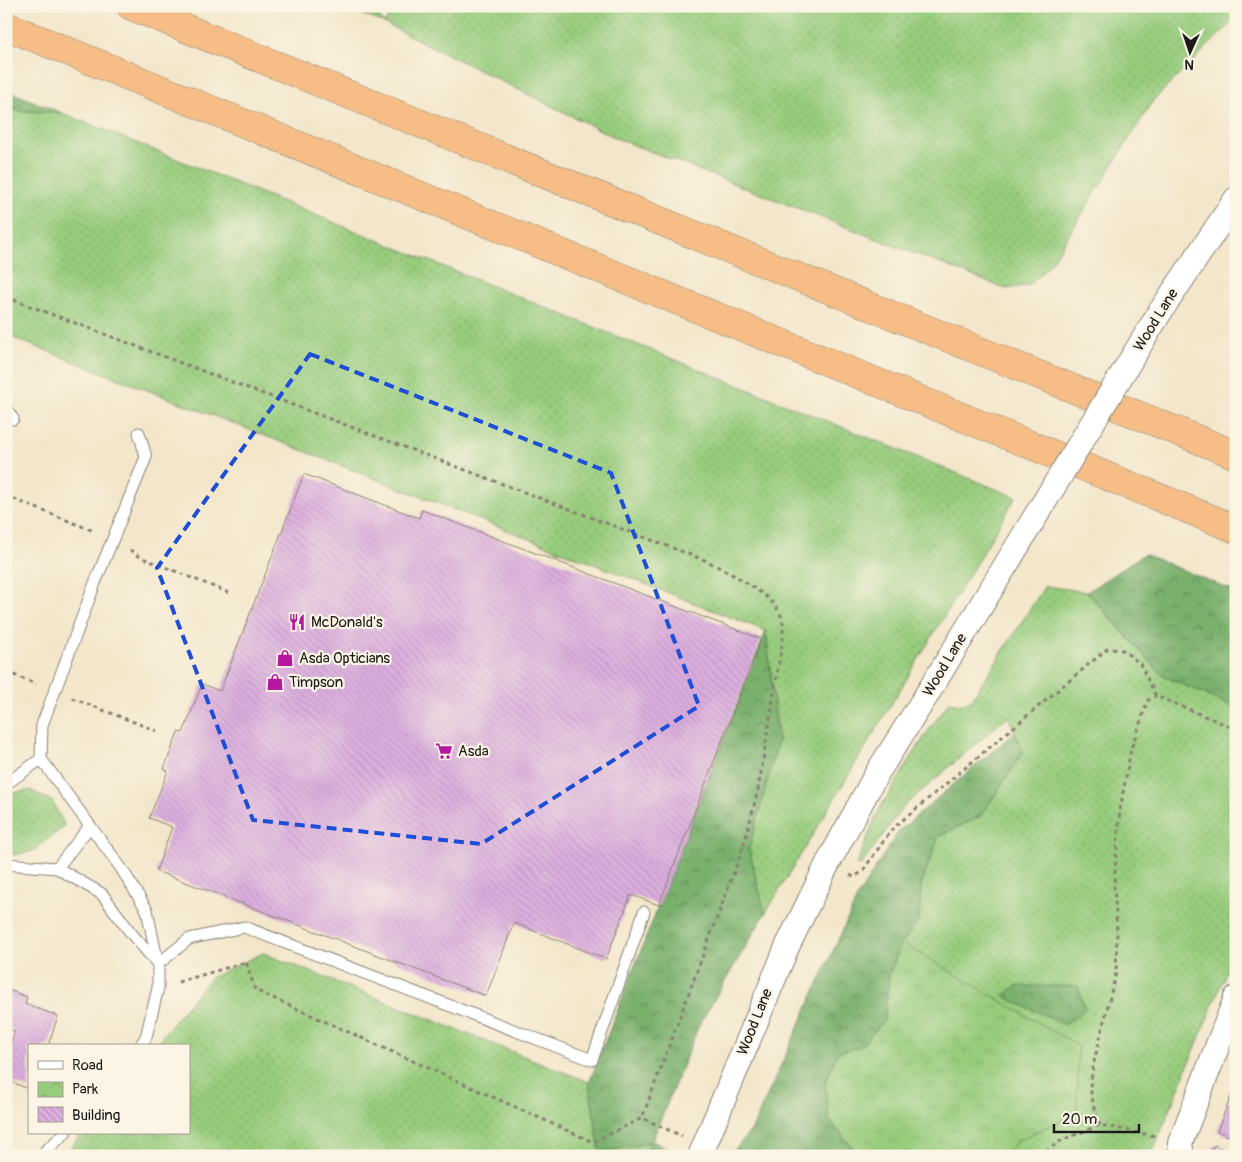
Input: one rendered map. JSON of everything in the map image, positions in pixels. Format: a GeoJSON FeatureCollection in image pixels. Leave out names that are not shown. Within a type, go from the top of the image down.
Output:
{"type":"FeatureCollection","features":[{"type":"Feature","properties":{"kind":"highway"},"geometry":{"type":"LineString","coordinates":[[131,6],[1236,455]]}},
{"type":"Feature","properties":{"kind":"highway"},"geometry":{"type":"LineString","coordinates":[[6,26],[1236,529]]}},
{"type":"Feature","properties":{"kind":"street","name":"Wood Lane"},"geometry":{"type":"LineString","coordinates":[[702,1151],[787,947],[827,864],[877,773],[1160,312],[1236,199]]}},
{"type":"Feature","properties":{"kind":"street"},"geometry":{"type":"LineString","coordinates":[[1181,1149],[1236,998]]}},
{"type":"Feature","properties":{"kind":"lane"},"geometry":{"type":"LineString","coordinates":[[139,433],[146,458],[102,565],[42,725],[41,759],[121,868],[147,910],[158,964],[158,988],[146,1037],[141,1044]]}},
{"type":"Feature","properties":{"kind":"lane"},"geometry":{"type":"LineString","coordinates":[[6,784],[41,759]]}},
{"type":"Feature","properties":{"kind":"lane"},"geometry":{"type":"LineString","coordinates":[[57,868],[90,826]]}},
{"type":"Feature","properties":{"kind":"lane"},"geometry":{"type":"LineString","coordinates":[[6,864],[57,868],[102,894],[131,933],[158,964]]}},
{"type":"Feature","properties":{"kind":"lane"},"geometry":{"type":"LineString","coordinates":[[158,964],[189,938],[244,927],[592,1060],[644,912]]}},
{"type":"Feature","properties":{"kind":"lane"},"geometry":{"type":"LineString","coordinates":[[40,1156],[64,1134]]}},
{"type":"Feature","properties":{"kind":"path"},"geometry":{"type":"LineString","coordinates":[[6,297],[707,561],[751,585],[772,602],[782,618],[783,638],[758,790],[742,848],[642,1118],[593,1142],[255,990],[246,962],[158,988]]}},
{"type":"Feature","properties":{"kind":"path"},"geometry":{"type":"LineString","coordinates":[[827,864],[854,877],[862,872],[892,829],[1107,649],[1123,650],[1140,664],[1156,696],[1236,729]]}},
{"type":"Feature","properties":{"kind":"path"},"geometry":{"type":"LineString","coordinates":[[6,672],[157,732]]}},
{"type":"Feature","properties":{"kind":"path"},"geometry":{"type":"LineString","coordinates":[[1100,1125],[1094,1108],[1090,1086],[1093,1066],[1116,973],[1114,884],[1120,809],[1131,749],[1148,700],[1156,696]]}},
{"type":"Feature","properties":{"kind":"path"},"geometry":{"type":"LineString","coordinates":[[642,1118],[702,1151]]}},
{"type":"Feature","properties":{"kind":"path"},"geometry":{"type":"LineString","coordinates":[[1039,1156],[1062,1140],[1100,1125],[1145,1132],[1181,1149]]}},
{"type":"Feature","properties":{"kind":"highlighted area"},"geometry":{"type":"Polygon","coordinates":[[[310,354],[611,473],[699,706],[481,844],[253,820],[157,568],[310,354]]]}},
{"type":"Feature","properties":{"kind":"green space"},"geometry":{"type":"Polygon","coordinates":[[[342,6],[371,6],[384,23],[342,6]]]}},
{"type":"Feature","properties":{"kind":"green space"},"geometry":{"type":"Polygon","coordinates":[[[398,6],[1236,6],[1236,18],[1153,101],[1051,263],[1030,285],[1006,289],[616,138],[384,23],[398,6]]]}},
{"type":"Feature","properties":{"kind":"green space"},"geometry":{"type":"Polygon","coordinates":[[[6,90],[62,113],[6,110],[6,90]]]}},
{"type":"Feature","properties":{"kind":"green space"},"geometry":{"type":"Polygon","coordinates":[[[6,110],[62,113],[1016,497],[765,914],[749,849],[778,741],[766,631],[6,335],[6,110]]]}},
{"type":"Feature","properties":{"kind":"green space"},"geometry":{"type":"Polygon","coordinates":[[[1144,554],[1236,592],[1236,708],[1162,675],[1087,592],[1144,554]]]}},
{"type":"Feature","properties":{"kind":"green space"},"geometry":{"type":"Polygon","coordinates":[[[1045,586],[1087,592],[1162,675],[1236,708],[1236,948],[1151,1156],[860,1156],[838,1052],[884,1021],[902,943],[919,920],[921,885],[939,836],[981,816],[1023,752],[1008,716],[903,807],[862,864],[856,865],[879,810],[926,734],[949,702],[960,704],[970,702],[1045,586]]]}},
{"type":"Feature","properties":{"kind":"green space"},"geometry":{"type":"Polygon","coordinates":[[[766,631],[778,741],[749,849],[765,914],[699,1025],[652,1141],[684,1156],[646,1156],[651,1142],[600,1153],[589,1083],[766,631]]]}},
{"type":"Feature","properties":{"kind":"green space"},"geometry":{"type":"Polygon","coordinates":[[[1015,732],[1023,752],[981,816],[939,836],[921,885],[919,920],[902,943],[890,972],[884,1021],[860,1047],[838,1053],[825,1083],[829,1119],[860,1156],[738,1156],[732,1153],[752,1129],[859,894],[899,831],[1015,732]]]}},
{"type":"Feature","properties":{"kind":"green space"},"geometry":{"type":"Polygon","coordinates":[[[30,790],[52,801],[65,826],[33,851],[14,855],[6,848],[6,804],[14,793],[30,790]]]}},
{"type":"Feature","properties":{"kind":"green space"},"geometry":{"type":"Polygon","coordinates":[[[902,943],[1078,1046],[1077,1113],[1018,1140],[1005,1156],[860,1156],[829,1119],[825,1084],[838,1052],[860,1047],[884,1021],[890,972],[902,943]]]}},
{"type":"Feature","properties":{"kind":"green space"},"geometry":{"type":"Polygon","coordinates":[[[263,953],[589,1082],[600,1153],[652,1142],[646,1156],[64,1156],[81,1134],[190,1134],[190,1044],[156,1044],[210,978],[263,953]]]}},
{"type":"Feature","properties":{"kind":"green space"},"geometry":{"type":"Polygon","coordinates":[[[1016,986],[1078,986],[1085,1009],[1065,1025],[1003,996],[1016,986]]]}},
{"type":"Feature","properties":{"kind":"building","name":"Asda"},"geometry":{"type":"Polygon","coordinates":[[[304,474],[419,518],[422,510],[761,639],[659,905],[631,895],[606,959],[514,923],[486,996],[156,871],[172,827],[149,818],[168,771],[164,769],[178,732],[183,733],[202,684],[220,691],[304,474]]]}},
{"type":"Feature","properties":{"kind":"building"},"geometry":{"type":"Polygon","coordinates":[[[6,989],[27,997],[25,1004],[58,1016],[49,1044],[28,1044],[28,1089],[6,1080],[6,1055],[15,1031],[6,1028],[6,989]]]}},
{"type":"Feature","properties":{"kind":"building"},"geometry":{"type":"Polygon","coordinates":[[[1232,1094],[1236,1095],[1236,1139],[1217,1131],[1232,1094]]]}},
{"type":"Feature","properties":{"kind":"building"},"geometry":{"type":"Polygon","coordinates":[[[1214,1145],[1236,1154],[1236,1156],[1209,1156],[1214,1145]]]}},
{"type":"Feature","properties":{"kind":"place","name":"McDonald's"},"geometry":{"type":"Point","coordinates":[297,622]}},
{"type":"Feature","properties":{"kind":"place","name":"Asda Opticians"},"geometry":{"type":"Point","coordinates":[285,658]}},
{"type":"Feature","properties":{"kind":"place","name":"Timpson"},"geometry":{"type":"Point","coordinates":[275,682]}},
{"type":"Feature","properties":{"kind":"place","name":"Asda"},"geometry":{"type":"Point","coordinates":[444,751]}}]}
